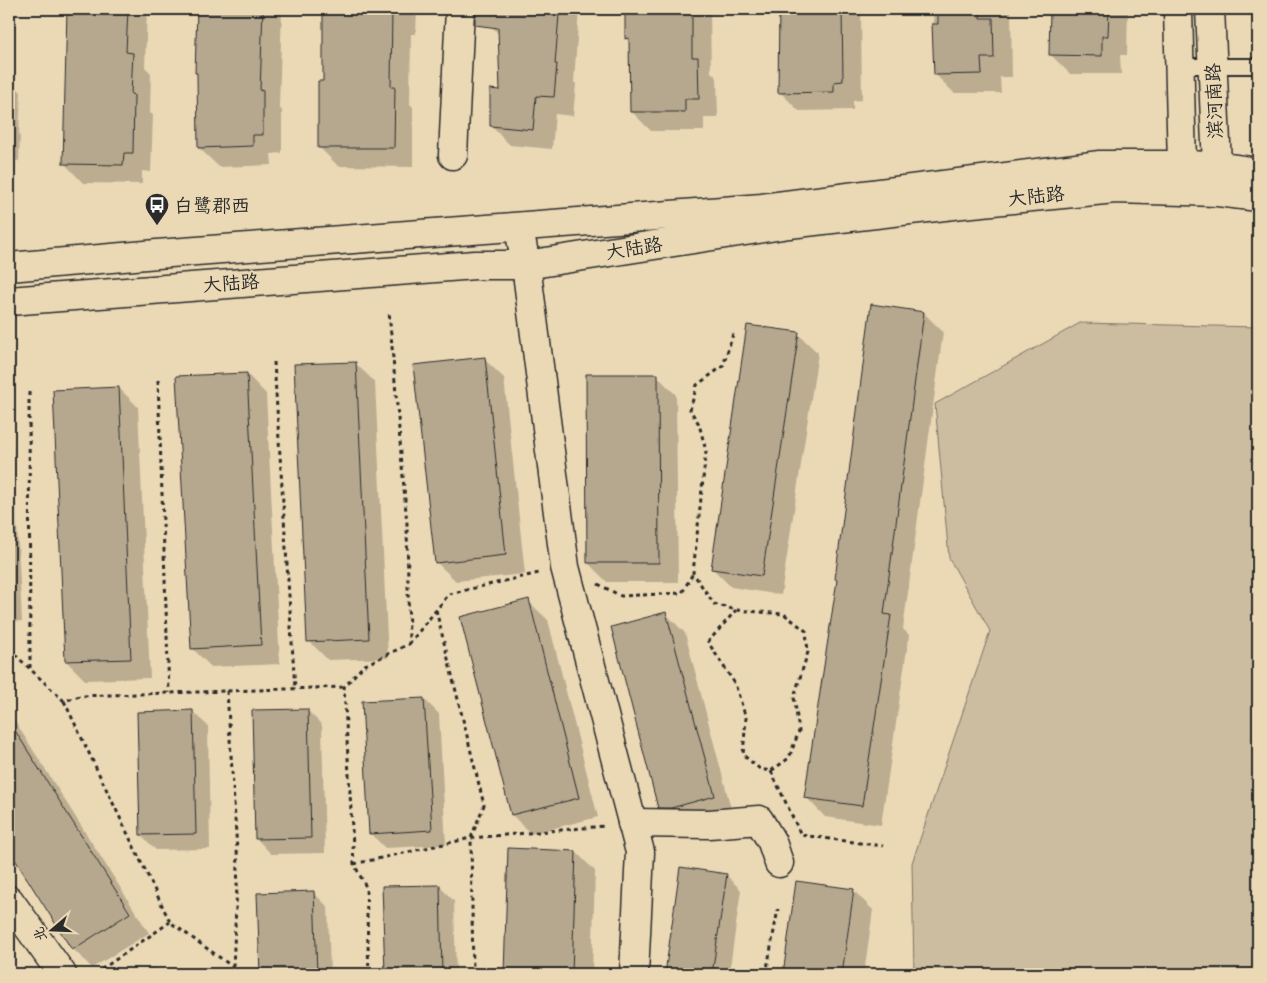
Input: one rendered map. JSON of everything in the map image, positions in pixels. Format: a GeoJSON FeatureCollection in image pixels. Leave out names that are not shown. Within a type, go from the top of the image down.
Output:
{"type":"FeatureCollection","features":[{"type":"Feature","properties":{"kind":"main road"},"geometry":{"type":"LineString","coordinates":[[453,155],[460,9]]}},
{"type":"Feature","properties":{"kind":"main road"},"geometry":{"type":"LineString","coordinates":[[1178,9],[1182,165],[1185,192]]}},
{"type":"Feature","properties":{"kind":"main road","name":"滨河南路"},"geometry":{"type":"LineString","coordinates":[[1210,9],[1217,179]]}},
{"type":"Feature","properties":{"kind":"main road","name":"大陆路"},"geometry":{"type":"LineString","coordinates":[[9,267],[167,253],[519,228],[762,208],[1100,165],[1182,165],[1258,196]]}},
{"type":"Feature","properties":{"kind":"main road","name":"大陆路"},"geometry":{"type":"LineString","coordinates":[[9,301],[475,265],[526,265],[790,224],[962,204],[1115,188],[1185,192],[1217,179],[1258,172]]}},
{"type":"Feature","properties":{"kind":"main road"},"geometry":{"type":"LineString","coordinates":[[519,228],[526,265],[565,567],[640,852],[634,974]]}},
{"type":"Feature","properties":{"kind":"main road"},"geometry":{"type":"LineString","coordinates":[[632,823],[709,824],[758,820],[772,842],[779,863]]}},
{"type":"Feature","properties":{"kind":"main road"},"geometry":{"type":"LineString","coordinates":[[9,900],[62,974]]}},
{"type":"Feature","properties":{"kind":"lane"},"geometry":{"type":"LineString","coordinates":[[1179,66],[1258,66]]}},
{"type":"Feature","properties":{"kind":"path"},"geometry":{"type":"LineString","coordinates":[[389,311],[406,524],[409,644]]}},
{"type":"Feature","properties":{"kind":"path"},"geometry":{"type":"LineString","coordinates":[[369,974],[366,887],[354,864],[344,687],[363,666],[409,644],[450,594],[565,567],[621,596],[682,593],[693,573],[706,451],[699,424],[690,410],[697,385],[723,366],[733,334]]}},
{"type":"Feature","properties":{"kind":"path"},"geometry":{"type":"LineString","coordinates":[[274,362],[295,689]]}},
{"type":"Feature","properties":{"kind":"path"},"geometry":{"type":"LineString","coordinates":[[158,380],[169,693]]}},
{"type":"Feature","properties":{"kind":"path"},"geometry":{"type":"LineString","coordinates":[[29,392],[30,669]]}},
{"type":"Feature","properties":{"kind":"path"},"geometry":{"type":"LineString","coordinates":[[693,573],[714,604],[736,610],[784,614],[806,631],[808,652],[794,697],[799,731],[789,758],[770,771],[760,769],[743,755],[746,718],[736,684],[708,642],[736,610]]}},
{"type":"Feature","properties":{"kind":"path"},"geometry":{"type":"LineString","coordinates":[[436,610],[484,805],[471,838],[473,974]]}},
{"type":"Feature","properties":{"kind":"path"},"geometry":{"type":"LineString","coordinates":[[9,649],[64,701],[170,922],[233,967]]}},
{"type":"Feature","properties":{"kind":"path"},"geometry":{"type":"LineString","coordinates":[[64,701],[80,696],[344,687]]}},
{"type":"Feature","properties":{"kind":"path"},"geometry":{"type":"LineString","coordinates":[[227,691],[238,866],[233,967],[236,974]]}},
{"type":"Feature","properties":{"kind":"path"},"geometry":{"type":"LineString","coordinates":[[770,771],[801,835],[883,846]]}},
{"type":"Feature","properties":{"kind":"path"},"geometry":{"type":"LineString","coordinates":[[354,864],[471,838],[632,823]]}},
{"type":"Feature","properties":{"kind":"path"},"geometry":{"type":"LineString","coordinates":[[766,974],[778,909]]}},
{"type":"Feature","properties":{"kind":"path"},"geometry":{"type":"LineString","coordinates":[[95,974],[170,922]]}},
{"type":"Feature","properties":{"kind":"shaded area"},"geometry":{"type":"Polygon","coordinates":[[[1080,323],[1258,327],[1258,974],[914,974],[912,863],[990,631],[949,558],[935,404],[1080,323]]]}},
{"type":"Feature","properties":{"kind":"building"},"geometry":{"type":"Polygon","coordinates":[[[67,9],[128,9],[126,52],[133,53],[131,94],[134,95],[133,153],[124,153],[123,165],[63,164],[67,9]]]}},
{"type":"Feature","properties":{"kind":"building"},"geometry":{"type":"Polygon","coordinates":[[[197,9],[263,9],[260,91],[263,90],[263,135],[253,135],[253,146],[198,148],[197,73],[195,73],[197,9]]]}},
{"type":"Feature","properties":{"kind":"building"},"geometry":{"type":"Polygon","coordinates":[[[323,9],[392,9],[391,87],[395,87],[394,148],[318,148],[318,81],[323,81],[323,9]]]}},
{"type":"Feature","properties":{"kind":"building"},"geometry":{"type":"Polygon","coordinates":[[[475,9],[542,9],[542,13],[559,15],[554,97],[536,96],[533,130],[490,126],[490,89],[500,90],[498,28],[475,25],[475,9]]]}},
{"type":"Feature","properties":{"kind":"building"},"geometry":{"type":"Polygon","coordinates":[[[625,9],[692,9],[692,57],[698,57],[699,99],[685,99],[685,112],[630,112],[629,38],[625,39],[625,9]]]}},
{"type":"Feature","properties":{"kind":"building"},"geometry":{"type":"Polygon","coordinates":[[[779,9],[842,9],[843,81],[834,82],[834,92],[778,93],[779,9]]]}},
{"type":"Feature","properties":{"kind":"building"},"geometry":{"type":"Polygon","coordinates":[[[938,9],[980,9],[980,18],[993,18],[994,58],[981,58],[982,74],[934,75],[932,24],[938,24],[938,9]]]}},
{"type":"Feature","properties":{"kind":"building"},"geometry":{"type":"Polygon","coordinates":[[[1050,9],[1109,9],[1108,36],[1102,36],[1102,56],[1049,55],[1050,9]]]}},
{"type":"Feature","properties":{"kind":"building"},"geometry":{"type":"Polygon","coordinates":[[[871,304],[924,312],[884,614],[891,615],[862,806],[804,798],[837,580],[835,579],[871,304]]]}},
{"type":"Feature","properties":{"kind":"building"},"geometry":{"type":"Polygon","coordinates":[[[747,325],[799,332],[762,576],[711,569],[747,325]]]}},
{"type":"Feature","properties":{"kind":"building"},"geometry":{"type":"Polygon","coordinates":[[[485,357],[506,555],[435,563],[413,365],[485,357]]]}},
{"type":"Feature","properties":{"kind":"building"},"geometry":{"type":"Polygon","coordinates":[[[356,362],[369,639],[307,642],[294,364],[356,362]]]}},
{"type":"Feature","properties":{"kind":"building"},"geometry":{"type":"Polygon","coordinates":[[[247,373],[261,645],[191,649],[176,376],[247,373]]]}},
{"type":"Feature","properties":{"kind":"building"},"geometry":{"type":"Polygon","coordinates":[[[586,374],[658,374],[659,563],[587,563],[586,374]]]}},
{"type":"Feature","properties":{"kind":"building"},"geometry":{"type":"Polygon","coordinates":[[[119,387],[131,659],[65,661],[53,390],[119,387]]]}},
{"type":"Feature","properties":{"kind":"building"},"geometry":{"type":"Polygon","coordinates":[[[529,599],[579,798],[511,815],[460,617],[529,599]]]}},
{"type":"Feature","properties":{"kind":"building"},"geometry":{"type":"Polygon","coordinates":[[[666,612],[715,796],[671,808],[658,808],[611,627],[666,612]]]}},
{"type":"Feature","properties":{"kind":"building"},"geometry":{"type":"Polygon","coordinates":[[[424,698],[432,830],[369,834],[362,701],[424,698]]]}},
{"type":"Feature","properties":{"kind":"building"},"geometry":{"type":"Polygon","coordinates":[[[308,709],[311,838],[255,839],[252,710],[308,709]]]}},
{"type":"Feature","properties":{"kind":"building"},"geometry":{"type":"Polygon","coordinates":[[[193,710],[196,834],[140,835],[137,712],[193,710]]]}},
{"type":"Feature","properties":{"kind":"building"},"geometry":{"type":"Polygon","coordinates":[[[9,721],[130,913],[72,950],[9,850],[9,721]]]}},
{"type":"Feature","properties":{"kind":"building"},"geometry":{"type":"Polygon","coordinates":[[[508,848],[576,851],[572,974],[504,974],[508,848]]]}},
{"type":"Feature","properties":{"kind":"building"},"geometry":{"type":"Polygon","coordinates":[[[680,867],[727,874],[712,974],[665,974],[680,867]]]}},
{"type":"Feature","properties":{"kind":"building"},"geometry":{"type":"Polygon","coordinates":[[[796,881],[854,889],[842,974],[783,974],[796,881]]]}},
{"type":"Feature","properties":{"kind":"building"},"geometry":{"type":"Polygon","coordinates":[[[440,885],[442,974],[385,974],[382,886],[440,885]]]}},
{"type":"Feature","properties":{"kind":"building"},"geometry":{"type":"Polygon","coordinates":[[[314,891],[317,974],[260,974],[257,893],[314,891]]]}},
{"type":"Feature","properties":{"kind":"place","name":"白鹭郡西"},"geometry":{"type":"Point","coordinates":[157,226]}}]}
